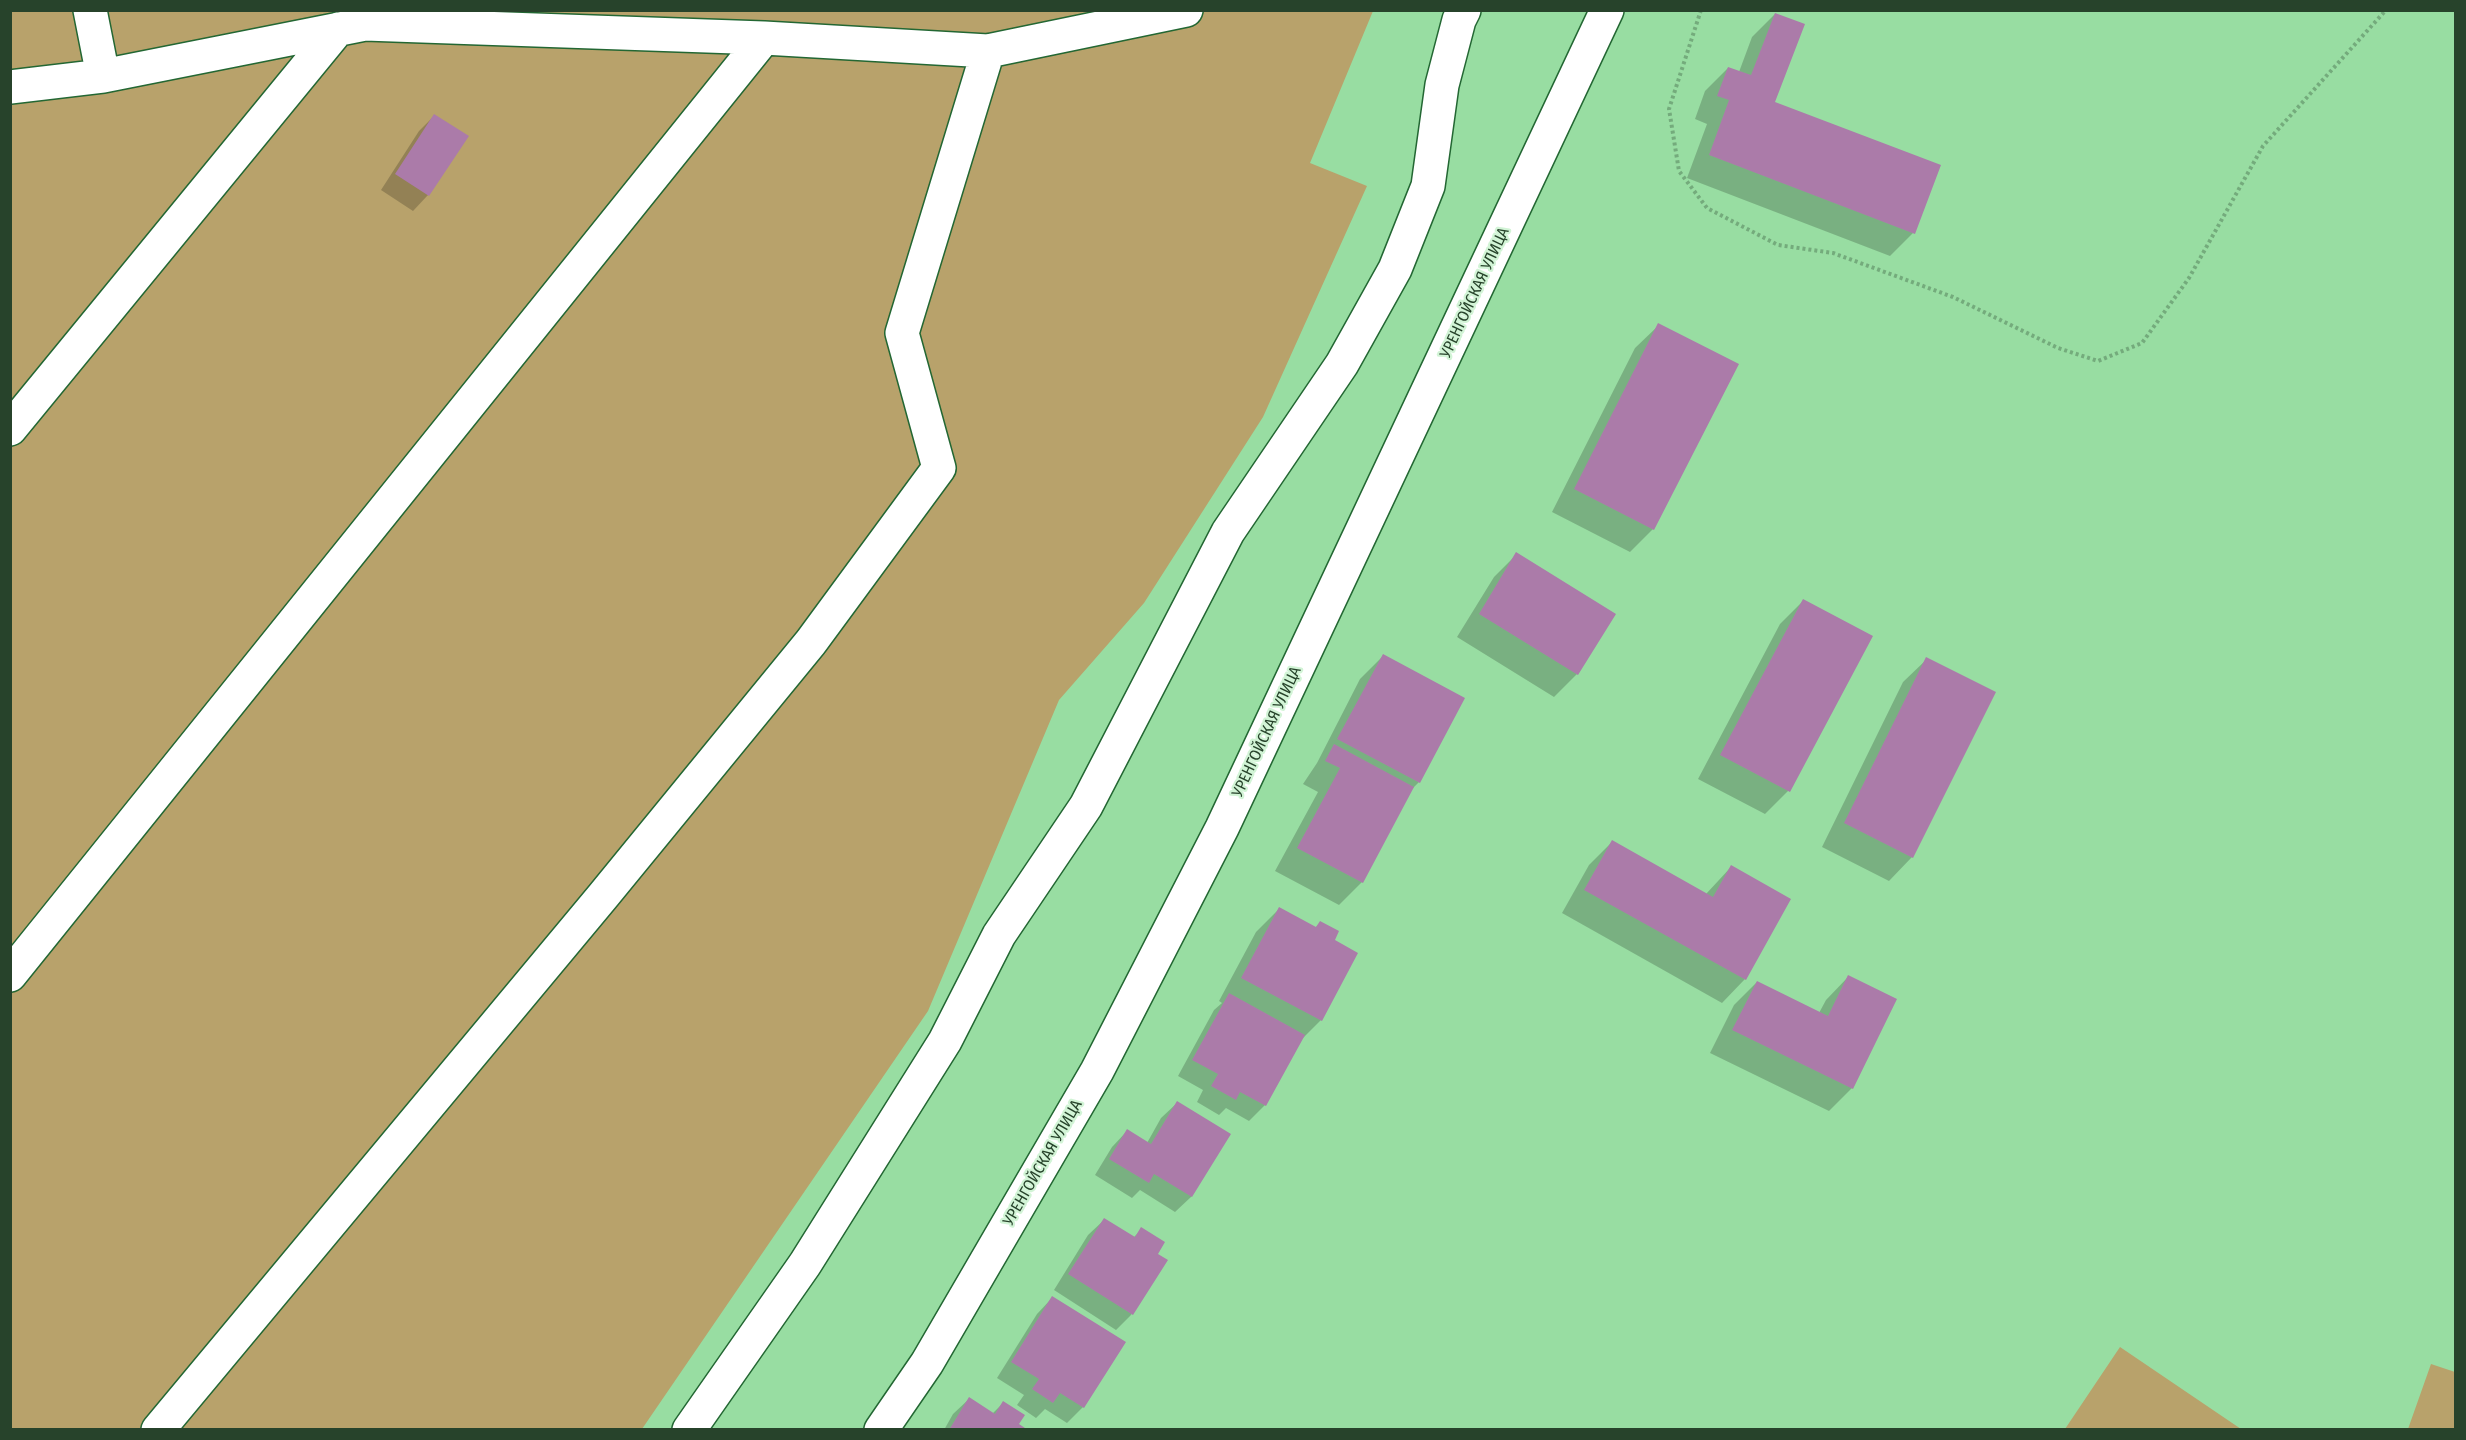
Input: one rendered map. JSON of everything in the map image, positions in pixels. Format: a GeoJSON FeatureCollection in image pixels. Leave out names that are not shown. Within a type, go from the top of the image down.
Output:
{"type":"FeatureCollection","features":[{"type":"Feature","properties":{"kind":"street"},"geometry":{"type":"LineString","coordinates":[[90,10],[103,76]]}},
{"type":"Feature","properties":{"kind":"street"},"geometry":{"type":"LineString","coordinates":[[10,87],[103,76],[365,24],[764,38],[988,51],[1186,10]]}},
{"type":"Feature","properties":{"kind":"street"},"geometry":{"type":"LineString","coordinates":[[689,1430],[805,1264],[945,1041],[999,935],[1086,806],[1228,532],[1342,364],[1395,269],[1428,186],[1442,85],[1459,20],[1464,10]]}},
{"type":"Feature","properties":{"kind":"street","name":"УРЕНГОЙСКАЯ УЛИЦА"},"geometry":{"type":"LineString","coordinates":[[881,1430],[927,1363],[1097,1071],[1222,828],[1597,18]]}},
{"type":"Feature","properties":{"kind":"street"},"geometry":{"type":"LineString","coordinates":[[10,429],[338,29]]}},
{"type":"Feature","properties":{"kind":"street"},"geometry":{"type":"LineString","coordinates":[[10,975],[764,38]]}},
{"type":"Feature","properties":{"kind":"street"},"geometry":{"type":"LineString","coordinates":[[158,1430],[804,651],[939,468],[902,333],[988,51]]}},
{"type":"Feature","properties":{"kind":"path"},"geometry":{"type":"LineString","coordinates":[[1701,10],[1669,109],[1679,171],[1707,208],[1778,245],[1833,253],[1953,297],[2058,348],[2098,361],[2142,343],[2189,278],[2263,146],[2386,10]]}},
{"type":"Feature","properties":{"kind":"shaded area"},"geometry":{"type":"Polygon","coordinates":[[[10,11],[1373,11],[1310,163],[1367,186],[1263,417],[1144,603],[1059,700],[928,1011],[642,1429],[11,1429],[10,11]]]}},
{"type":"Feature","properties":{"kind":"shaded area"},"geometry":{"type":"Polygon","coordinates":[[[2120,1347],[2241,1429],[2065,1429],[2120,1347]]]}},
{"type":"Feature","properties":{"kind":"shaded area"},"geometry":{"type":"Polygon","coordinates":[[[2431,1364],[2455,1372],[2455,1429],[2408,1429],[2431,1364]]]}},
{"type":"Feature","properties":{"kind":"building"},"geometry":{"type":"Polygon","coordinates":[[[1775,13],[1805,24],[1775,102],[1941,165],[1915,234],[1709,155],[1729,100],[1717,96],[1728,67],[1751,75],[1775,13]]]}},
{"type":"Feature","properties":{"kind":"building"},"geometry":{"type":"Polygon","coordinates":[[[434,114],[469,136],[429,196],[395,174],[434,114]]]}},
{"type":"Feature","properties":{"kind":"building"},"geometry":{"type":"Polygon","coordinates":[[[1658,323],[1739,364],[1654,530],[1574,489],[1658,323]]]}},
{"type":"Feature","properties":{"kind":"building"},"geometry":{"type":"Polygon","coordinates":[[[1516,552],[1616,614],[1578,675],[1479,614],[1516,552]]]}},
{"type":"Feature","properties":{"kind":"building"},"geometry":{"type":"Polygon","coordinates":[[[1803,599],[1873,636],[1790,792],[1720,755],[1803,599]]]}},
{"type":"Feature","properties":{"kind":"building"},"geometry":{"type":"Polygon","coordinates":[[[1383,654],[1465,698],[1420,783],[1337,739],[1383,654]]]}},
{"type":"Feature","properties":{"kind":"building"},"geometry":{"type":"Polygon","coordinates":[[[1926,657],[1996,692],[1913,858],[1844,823],[1926,657]]]}},
{"type":"Feature","properties":{"kind":"building"},"geometry":{"type":"Polygon","coordinates":[[[1334,744],[1414,787],[1363,883],[1297,848],[1340,768],[1325,761],[1334,744]]]}},
{"type":"Feature","properties":{"kind":"building"},"geometry":{"type":"Polygon","coordinates":[[[1612,840],[1713,897],[1731,865],[1791,899],[1746,980],[1584,890],[1612,840]]]}},
{"type":"Feature","properties":{"kind":"building"},"geometry":{"type":"Polygon","coordinates":[[[1279,907],[1316,927],[1320,921],[1339,931],[1335,940],[1358,953],[1322,1021],[1241,978],[1279,907]]]}},
{"type":"Feature","properties":{"kind":"building"},"geometry":{"type":"Polygon","coordinates":[[[1848,975],[1897,999],[1853,1089],[1732,1030],[1757,981],[1828,1016],[1848,975]]]}},
{"type":"Feature","properties":{"kind":"building"},"geometry":{"type":"Polygon","coordinates":[[[1229,993],[1305,1035],[1266,1106],[1240,1092],[1236,1100],[1211,1086],[1218,1074],[1192,1060],[1229,993]]]}},
{"type":"Feature","properties":{"kind":"building"},"geometry":{"type":"Polygon","coordinates":[[[1177,1101],[1231,1134],[1192,1197],[1154,1174],[1149,1183],[1109,1159],[1127,1129],[1151,1144],[1177,1101]]]}},
{"type":"Feature","properties":{"kind":"building"},"geometry":{"type":"Polygon","coordinates":[[[1104,1218],[1135,1237],[1141,1227],[1165,1242],[1158,1254],[1168,1260],[1133,1315],[1068,1274],[1104,1218]]]}},
{"type":"Feature","properties":{"kind":"building"},"geometry":{"type":"Polygon","coordinates":[[[1052,1296],[1126,1342],[1084,1408],[1060,1393],[1053,1403],[1032,1389],[1039,1379],[1011,1362],[1052,1296]]]}},
{"type":"Feature","properties":{"kind":"building"},"geometry":{"type":"Polygon","coordinates":[[[969,1397],[995,1414],[1003,1401],[1025,1415],[1019,1424],[1028,1430],[949,1430],[969,1397]]]}}]}
